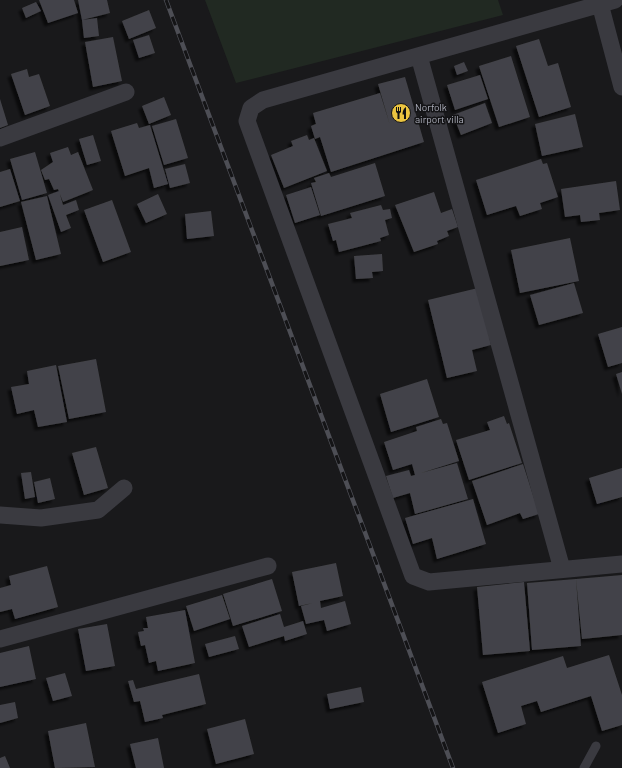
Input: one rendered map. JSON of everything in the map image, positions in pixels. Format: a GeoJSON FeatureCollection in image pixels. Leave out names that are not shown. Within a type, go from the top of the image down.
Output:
{"type":"FeatureCollection","features":[{"type":"Feature","properties":{"kind":"street"},"geometry":{"type":"LineString","coordinates":[[622,86],[605,1],[263,100],[251,108],[248,121],[413,576],[429,582],[622,564]]}},
{"type":"Feature","properties":{"kind":"street"},"geometry":{"type":"LineString","coordinates":[[419,56],[562,569]]}},
{"type":"Feature","properties":{"kind":"street"},"geometry":{"type":"LineString","coordinates":[[0,138],[126,92]]}},
{"type":"Feature","properties":{"kind":"street"},"geometry":{"type":"LineString","coordinates":[[0,515],[41,518],[98,510],[124,488]]}},
{"type":"Feature","properties":{"kind":"street"},"geometry":{"type":"LineString","coordinates":[[0,639],[268,566]]}},
{"type":"Feature","properties":{"kind":"lane"},"geometry":{"type":"LineString","coordinates":[[584,768],[596,746]]}},
{"type":"Feature","properties":{"kind":"shaded area"},"geometry":{"type":"Polygon","coordinates":[[[205,0],[498,0],[503,15],[236,83],[205,0]]]}},
{"type":"Feature","properties":{"kind":"building"},"geometry":{"type":"Polygon","coordinates":[[[39,0],[74,0],[78,13],[48,23],[39,0]]]}},
{"type":"Feature","properties":{"kind":"building"},"geometry":{"type":"Polygon","coordinates":[[[78,0],[107,0],[110,13],[82,20],[78,0]]]}},
{"type":"Feature","properties":{"kind":"building"},"geometry":{"type":"Polygon","coordinates":[[[36,2],[41,11],[26,18],[22,8],[36,2]]]}},
{"type":"Feature","properties":{"kind":"building"},"geometry":{"type":"Polygon","coordinates":[[[149,10],[156,28],[129,39],[122,21],[149,10]]]}},
{"type":"Feature","properties":{"kind":"building"},"geometry":{"type":"Polygon","coordinates":[[[97,18],[99,36],[84,38],[82,20],[97,18]]]}},
{"type":"Feature","properties":{"kind":"building"},"geometry":{"type":"Polygon","coordinates":[[[149,35],[155,53],[139,58],[133,40],[149,35]]]}},
{"type":"Feature","properties":{"kind":"building"},"geometry":{"type":"Polygon","coordinates":[[[113,37],[122,81],[93,87],[85,42],[113,37]]]}},
{"type":"Feature","properties":{"kind":"building"},"geometry":{"type":"Polygon","coordinates":[[[539,39],[548,66],[558,63],[571,107],[539,117],[516,46],[539,39]]]}},
{"type":"Feature","properties":{"kind":"building"},"geometry":{"type":"Polygon","coordinates":[[[511,56],[530,117],[499,127],[479,66],[511,56]]]}},
{"type":"Feature","properties":{"kind":"building"},"geometry":{"type":"Polygon","coordinates":[[[464,62],[468,71],[457,75],[454,66],[464,62]]]}},
{"type":"Feature","properties":{"kind":"building"},"geometry":{"type":"Polygon","coordinates":[[[27,69],[29,77],[39,74],[50,106],[25,115],[11,74],[27,69]]]}},
{"type":"Feature","properties":{"kind":"building"},"geometry":{"type":"Polygon","coordinates":[[[480,75],[488,99],[455,110],[447,85],[480,75]]]}},
{"type":"Feature","properties":{"kind":"building"},"geometry":{"type":"Polygon","coordinates":[[[405,77],[424,142],[331,172],[320,137],[315,139],[311,126],[316,124],[313,113],[380,93],[390,125],[378,84],[405,77]]]}},
{"type":"Feature","properties":{"kind":"building"},"geometry":{"type":"Polygon","coordinates":[[[164,97],[171,115],[149,124],[142,106],[164,97]]]}},
{"type":"Feature","properties":{"kind":"building"},"geometry":{"type":"Polygon","coordinates":[[[0,99],[8,125],[0,128],[0,99]]]}},
{"type":"Feature","properties":{"kind":"building"},"geometry":{"type":"Polygon","coordinates":[[[485,103],[492,123],[461,135],[453,115],[485,103]]]}},
{"type":"Feature","properties":{"kind":"building"},"geometry":{"type":"Polygon","coordinates":[[[575,114],[583,147],[542,156],[535,124],[575,114]]]}},
{"type":"Feature","properties":{"kind":"building"},"geometry":{"type":"Polygon","coordinates":[[[176,119],[188,158],[164,165],[152,126],[176,119]]]}},
{"type":"Feature","properties":{"kind":"building"},"geometry":{"type":"Polygon","coordinates":[[[137,123],[139,128],[150,125],[168,184],[154,188],[149,168],[125,176],[111,131],[137,123]]]}},
{"type":"Feature","properties":{"kind":"building"},"geometry":{"type":"Polygon","coordinates":[[[93,135],[101,161],[87,165],[79,139],[93,135]]]}},
{"type":"Feature","properties":{"kind":"building"},"geometry":{"type":"Polygon","coordinates":[[[307,135],[309,140],[314,138],[327,171],[284,188],[271,155],[293,146],[291,141],[307,135]]]}},
{"type":"Feature","properties":{"kind":"building"},"geometry":{"type":"Polygon","coordinates":[[[68,147],[71,155],[78,152],[93,190],[63,202],[58,189],[54,190],[49,179],[45,180],[41,170],[53,162],[50,153],[68,147]]]}},
{"type":"Feature","properties":{"kind":"building"},"geometry":{"type":"Polygon","coordinates":[[[35,152],[47,193],[22,200],[10,159],[35,152]]]}},
{"type":"Feature","properties":{"kind":"building"},"geometry":{"type":"Polygon","coordinates":[[[541,159],[543,164],[547,163],[558,197],[540,203],[542,209],[520,216],[516,206],[487,215],[476,180],[541,159]]]}},
{"type":"Feature","properties":{"kind":"building"},"geometry":{"type":"Polygon","coordinates":[[[375,163],[385,196],[321,216],[311,183],[316,182],[314,178],[329,173],[331,177],[375,163]]]}},
{"type":"Feature","properties":{"kind":"building"},"geometry":{"type":"Polygon","coordinates":[[[185,164],[190,183],[170,188],[165,169],[185,164]]]}},
{"type":"Feature","properties":{"kind":"building"},"geometry":{"type":"Polygon","coordinates":[[[10,169],[20,201],[0,207],[0,172],[10,169]]]}},
{"type":"Feature","properties":{"kind":"building"},"geometry":{"type":"Polygon","coordinates":[[[616,181],[620,210],[599,213],[600,220],[581,222],[580,215],[565,217],[561,189],[616,181]]]}},
{"type":"Feature","properties":{"kind":"building"},"geometry":{"type":"Polygon","coordinates":[[[311,187],[320,215],[295,223],[286,195],[311,187]]]}},
{"type":"Feature","properties":{"kind":"building"},"geometry":{"type":"Polygon","coordinates":[[[59,191],[63,205],[76,200],[79,210],[66,215],[71,228],[61,232],[48,195],[59,191]]]}},
{"type":"Feature","properties":{"kind":"building"},"geometry":{"type":"Polygon","coordinates":[[[434,192],[441,213],[452,209],[458,227],[447,231],[449,236],[437,241],[438,244],[414,252],[395,205],[434,192]]]}},
{"type":"Feature","properties":{"kind":"building"},"geometry":{"type":"Polygon","coordinates":[[[158,194],[167,214],[146,223],[137,204],[158,194]]]}},
{"type":"Feature","properties":{"kind":"building"},"geometry":{"type":"Polygon","coordinates":[[[47,196],[61,254],[36,260],[21,202],[47,196]]]}},
{"type":"Feature","properties":{"kind":"building"},"geometry":{"type":"Polygon","coordinates":[[[112,200],[131,252],[103,262],[84,210],[112,200]]]}},
{"type":"Feature","properties":{"kind":"building"},"geometry":{"type":"Polygon","coordinates":[[[381,205],[383,210],[390,209],[392,218],[385,220],[389,235],[380,238],[381,241],[339,252],[336,240],[333,241],[328,224],[352,218],[350,213],[381,205]]]}},
{"type":"Feature","properties":{"kind":"building"},"geometry":{"type":"Polygon","coordinates":[[[211,211],[214,236],[187,239],[185,214],[211,211]]]}},
{"type":"Feature","properties":{"kind":"building"},"geometry":{"type":"Polygon","coordinates":[[[22,227],[29,260],[0,266],[0,232],[22,227]]]}},
{"type":"Feature","properties":{"kind":"building"},"geometry":{"type":"Polygon","coordinates":[[[570,238],[579,281],[520,293],[511,250],[570,238]]]}},
{"type":"Feature","properties":{"kind":"building"},"geometry":{"type":"Polygon","coordinates":[[[382,254],[383,271],[372,272],[373,278],[356,279],[354,256],[382,254]]]}},
{"type":"Feature","properties":{"kind":"building"},"geometry":{"type":"Polygon","coordinates":[[[574,283],[583,313],[539,325],[530,295],[574,283]]]}},
{"type":"Feature","properties":{"kind":"building"},"geometry":{"type":"Polygon","coordinates":[[[478,288],[491,345],[472,350],[477,371],[447,378],[428,300],[478,288]]]}},
{"type":"Feature","properties":{"kind":"building"},"geometry":{"type":"Polygon","coordinates":[[[622,327],[622,363],[608,367],[598,334],[622,327]]]}},
{"type":"Feature","properties":{"kind":"building"},"geometry":{"type":"Polygon","coordinates":[[[96,359],[106,412],[69,419],[58,366],[96,359]]]}},
{"type":"Feature","properties":{"kind":"building"},"geometry":{"type":"Polygon","coordinates":[[[56,365],[67,422],[38,427],[34,410],[17,414],[11,387],[29,384],[27,371],[56,365]]]}},
{"type":"Feature","properties":{"kind":"building"},"geometry":{"type":"Polygon","coordinates":[[[622,372],[622,394],[616,374],[622,372]]]}},
{"type":"Feature","properties":{"kind":"building"},"geometry":{"type":"Polygon","coordinates":[[[427,379],[439,417],[391,432],[380,394],[427,379]]]}},
{"type":"Feature","properties":{"kind":"building"},"geometry":{"type":"Polygon","coordinates":[[[504,416],[507,424],[509,423],[522,463],[469,480],[456,440],[490,430],[487,422],[504,416]]]}},
{"type":"Feature","properties":{"kind":"building"},"geometry":{"type":"Polygon","coordinates":[[[441,419],[443,424],[447,423],[459,461],[421,473],[457,463],[468,499],[415,514],[410,493],[393,498],[386,476],[409,470],[411,476],[415,475],[412,464],[393,470],[384,442],[417,431],[416,427],[441,419]]]}},
{"type":"Feature","properties":{"kind":"building"},"geometry":{"type":"Polygon","coordinates":[[[96,447],[108,488],[84,495],[72,453],[96,447]]]}},
{"type":"Feature","properties":{"kind":"building"},"geometry":{"type":"Polygon","coordinates":[[[523,464],[539,514],[523,519],[520,513],[487,525],[472,481],[523,464]]]}},
{"type":"Feature","properties":{"kind":"building"},"geometry":{"type":"Polygon","coordinates":[[[622,468],[622,497],[597,504],[589,478],[622,468]]]}},
{"type":"Feature","properties":{"kind":"building"},"geometry":{"type":"Polygon","coordinates":[[[31,472],[35,497],[25,499],[21,473],[31,472]]]}},
{"type":"Feature","properties":{"kind":"building"},"geometry":{"type":"Polygon","coordinates":[[[50,478],[55,499],[38,503],[34,482],[50,478]]]}},
{"type":"Feature","properties":{"kind":"building"},"geometry":{"type":"Polygon","coordinates":[[[473,499],[486,544],[437,559],[432,538],[413,544],[405,518],[473,499]]]}},
{"type":"Feature","properties":{"kind":"building"},"geometry":{"type":"Polygon","coordinates":[[[336,563],[343,596],[320,601],[321,608],[345,601],[351,624],[327,631],[324,620],[306,624],[301,606],[313,603],[299,606],[292,572],[336,563]]]}},
{"type":"Feature","properties":{"kind":"building"},"geometry":{"type":"Polygon","coordinates":[[[47,566],[58,607],[15,619],[12,609],[0,612],[0,588],[11,585],[9,576],[47,566]]]}},
{"type":"Feature","properties":{"kind":"building"},"geometry":{"type":"Polygon","coordinates":[[[622,575],[622,635],[582,639],[576,579],[622,575]]]}},
{"type":"Feature","properties":{"kind":"building"},"geometry":{"type":"Polygon","coordinates":[[[272,579],[282,611],[233,626],[223,594],[272,579]]]}},
{"type":"Feature","properties":{"kind":"building"},"geometry":{"type":"Polygon","coordinates":[[[576,579],[581,646],[532,650],[527,583],[576,579]]]}},
{"type":"Feature","properties":{"kind":"building"},"geometry":{"type":"Polygon","coordinates":[[[524,582],[530,651],[483,655],[477,587],[524,582]]]}},
{"type":"Feature","properties":{"kind":"building"},"geometry":{"type":"Polygon","coordinates":[[[222,595],[230,619],[194,631],[186,606],[222,595]]]}},
{"type":"Feature","properties":{"kind":"building"},"geometry":{"type":"Polygon","coordinates":[[[185,610],[195,663],[158,671],[156,661],[149,663],[145,645],[141,646],[138,632],[144,631],[143,628],[148,628],[146,617],[185,610]]]}},
{"type":"Feature","properties":{"kind":"building"},"geometry":{"type":"Polygon","coordinates":[[[280,614],[284,627],[303,621],[307,634],[285,641],[284,636],[249,647],[242,626],[280,614]]]}},
{"type":"Feature","properties":{"kind":"building"},"geometry":{"type":"Polygon","coordinates":[[[107,624],[115,666],[86,671],[78,629],[107,624]]]}},
{"type":"Feature","properties":{"kind":"building"},"geometry":{"type":"Polygon","coordinates":[[[235,636],[239,649],[209,657],[205,644],[235,636]]]}},
{"type":"Feature","properties":{"kind":"building"},"geometry":{"type":"Polygon","coordinates":[[[29,646],[36,679],[0,687],[0,653],[29,646]]]}},
{"type":"Feature","properties":{"kind":"building"},"geometry":{"type":"Polygon","coordinates":[[[609,655],[622,695],[622,725],[602,731],[591,696],[541,712],[537,701],[521,706],[526,724],[498,733],[482,682],[563,656],[567,668],[609,655]]]}},
{"type":"Feature","properties":{"kind":"building"},"geometry":{"type":"Polygon","coordinates":[[[65,673],[72,696],[53,701],[46,678],[65,673]]]}},
{"type":"Feature","properties":{"kind":"building"},"geometry":{"type":"Polygon","coordinates":[[[199,674],[206,704],[162,715],[163,718],[145,722],[140,701],[134,702],[128,681],[133,680],[136,689],[199,674]]]}},
{"type":"Feature","properties":{"kind":"building"},"geometry":{"type":"Polygon","coordinates":[[[361,687],[364,702],[330,709],[327,694],[361,687]]]}},
{"type":"Feature","properties":{"kind":"building"},"geometry":{"type":"Polygon","coordinates":[[[15,702],[18,718],[0,723],[0,705],[15,702]]]}},
{"type":"Feature","properties":{"kind":"building"},"geometry":{"type":"Polygon","coordinates":[[[245,719],[254,754],[216,764],[207,729],[245,719]]]}},
{"type":"Feature","properties":{"kind":"building"},"geometry":{"type":"Polygon","coordinates":[[[86,723],[95,767],[55,768],[48,731],[86,723]]]}},
{"type":"Feature","properties":{"kind":"building"},"geometry":{"type":"Polygon","coordinates":[[[158,738],[164,768],[136,768],[130,744],[158,738]]]}},
{"type":"Feature","properties":{"kind":"building"},"geometry":{"type":"Polygon","coordinates":[[[5,756],[10,768],[0,768],[0,758],[5,756]]]}},
{"type":"Feature","properties":{"kind":"railway"},"geometry":{"type":"LineString","coordinates":[[166,0],[453,768]]}},
{"type":"Feature","properties":{"kind":"place","name":"Norfolk airport villa"},"geometry":{"type":"Point","coordinates":[401,113]}}]}
